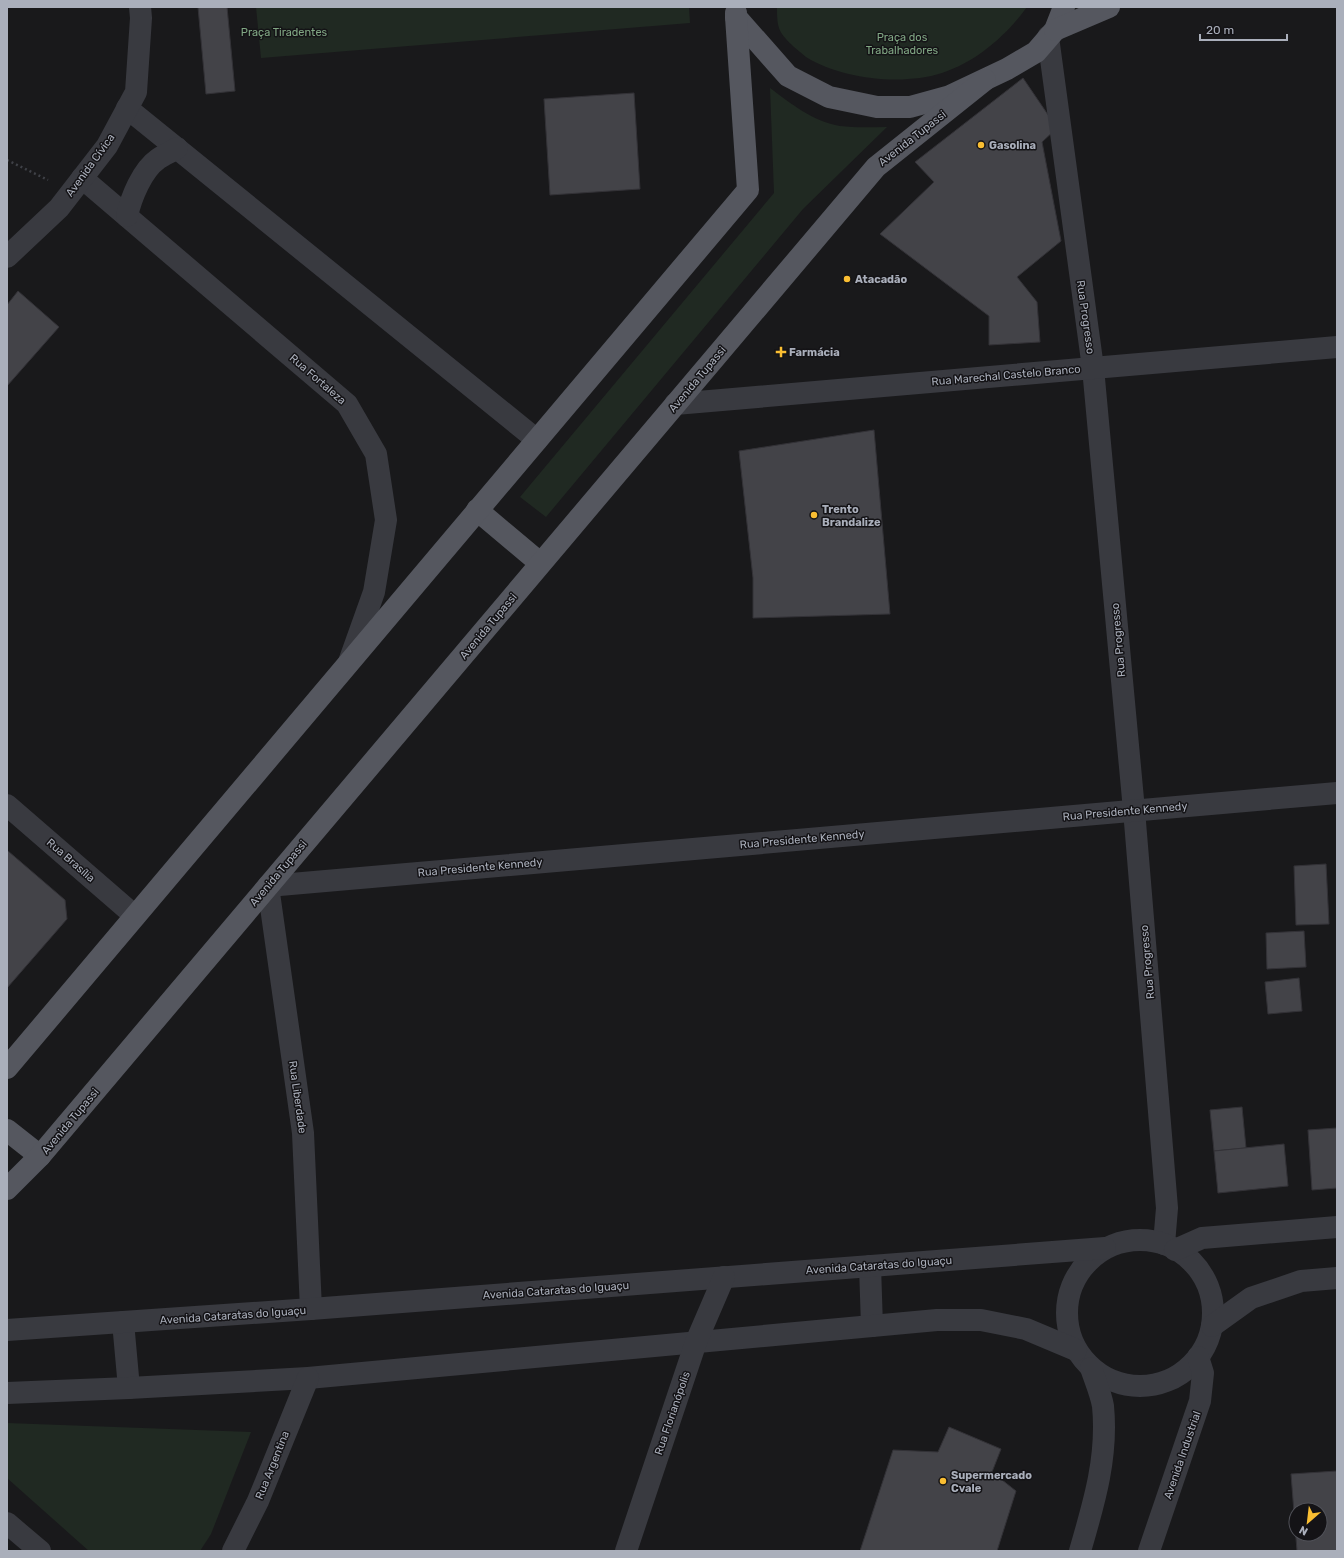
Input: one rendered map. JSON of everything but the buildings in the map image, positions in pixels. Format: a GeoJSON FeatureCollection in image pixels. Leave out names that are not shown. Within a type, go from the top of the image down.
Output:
{"type":"FeatureCollection","features":[{"type":"Feature","properties":{"kind":"main road"},"geometry":{"type":"LineString","coordinates":[[736,12],[788,76],[829,97],[877,107],[910,107],[950,96],[1007,69],[1036,52],[1051,33],[1064,7]]}},
{"type":"Feature","properties":{"kind":"main road"},"geometry":{"type":"LineString","coordinates":[[1051,33],[1109,7]]}},
{"type":"Feature","properties":{"kind":"main road"},"geometry":{"type":"LineString","coordinates":[[7,1068],[748,190],[736,12]]}},
{"type":"Feature","properties":{"kind":"main road","name":"Avenida Tupassi"},"geometry":{"type":"LineString","coordinates":[[7,1189],[40,1156],[876,167],[985,80]]}},
{"type":"Feature","properties":{"kind":"main road"},"geometry":{"type":"LineString","coordinates":[[477,510],[540,564]]}},
{"type":"Feature","properties":{"kind":"main road"},"geometry":{"type":"LineString","coordinates":[[7,1130],[40,1156]]}},
{"type":"Feature","properties":{"kind":"street","name":"Avenida Cívica"},"geometry":{"type":"LineString","coordinates":[[7,257],[59,208],[107,146],[136,92],[141,18],[140,7]]}},
{"type":"Feature","properties":{"kind":"street","name":"Rua Progresso"},"geometry":{"type":"LineString","coordinates":[[1051,33],[1093,368],[1134,810],[1170,1247]]}},
{"type":"Feature","properties":{"kind":"street"},"geometry":{"type":"LineString","coordinates":[[127,108],[536,440]]}},
{"type":"Feature","properties":{"kind":"street"},"geometry":{"type":"LineString","coordinates":[[127,216],[131,198],[142,178],[157,159],[177,148]]}},
{"type":"Feature","properties":{"kind":"street","name":"Rua Fortaleza"},"geometry":{"type":"LineString","coordinates":[[82,178],[347,404],[376,454],[386,520],[374,592],[349,662]]}},
{"type":"Feature","properties":{"kind":"street","name":"Rua Marechal Castelo Branco"},"geometry":{"type":"LineString","coordinates":[[675,404],[1337,347]]}},
{"type":"Feature","properties":{"kind":"street","name":"Rua Presidente Kennedy"},"geometry":{"type":"LineString","coordinates":[[268,886],[1337,793]]}},
{"type":"Feature","properties":{"kind":"street","name":"Rua Brasília"},"geometry":{"type":"LineString","coordinates":[[7,804],[135,916]]}},
{"type":"Feature","properties":{"kind":"street","name":"Rua Liberdade"},"geometry":{"type":"LineString","coordinates":[[268,886],[303,1133],[311,1309]]}},
{"type":"Feature","properties":{"kind":"street"},"geometry":{"type":"LineString","coordinates":[[1170,1247],[1202,1238],[1337,1227]]}},
{"type":"Feature","properties":{"kind":"street"},"geometry":{"type":"LineString","coordinates":[[1144,1240],[1170,1247],[1193,1264],[1206,1282],[1212,1304],[1212,1326],[1207,1342],[1198,1357],[1181,1374],[1159,1384],[1135,1386],[1111,1381],[1091,1368],[1076,1350],[1067,1328],[1066,1304],[1073,1282],[1087,1263],[1105,1248],[1124,1242],[1144,1240]]}},
{"type":"Feature","properties":{"kind":"street","name":"Avenida Cataratas do Iguaçu"},"geometry":{"type":"LineString","coordinates":[[7,1330],[311,1309],[1105,1248]]}},
{"type":"Feature","properties":{"kind":"street"},"geometry":{"type":"LineString","coordinates":[[870,1266],[872,1326]]}},
{"type":"Feature","properties":{"kind":"street","name":"Rua Florianópolis"},"geometry":{"type":"LineString","coordinates":[[626,1551],[696,1342],[724,1277]]}},
{"type":"Feature","properties":{"kind":"street"},"geometry":{"type":"LineString","coordinates":[[1212,1326],[1251,1298],[1301,1281],[1337,1278]]}},
{"type":"Feature","properties":{"kind":"street"},"geometry":{"type":"LineString","coordinates":[[7,1393],[308,1378],[937,1320],[981,1320],[1026,1329],[1076,1350]]}},
{"type":"Feature","properties":{"kind":"street"},"geometry":{"type":"LineString","coordinates":[[123,1322],[129,1388]]}},
{"type":"Feature","properties":{"kind":"street","name":"Avenida Industrial"},"geometry":{"type":"LineString","coordinates":[[1149,1551],[1200,1401],[1203,1373],[1198,1357]]}},
{"type":"Feature","properties":{"kind":"street"},"geometry":{"type":"LineString","coordinates":[[1080,1551],[1096,1497],[1104,1445],[1103,1405],[1091,1368]]}},
{"type":"Feature","properties":{"kind":"street","name":"Rua Argentina"},"geometry":{"type":"LineString","coordinates":[[233,1551],[258,1501],[308,1378]]}},
{"type":"Feature","properties":{"kind":"street"},"geometry":{"type":"LineString","coordinates":[[7,1523],[40,1551]]}},
{"type":"Feature","properties":{"kind":"path"},"geometry":{"type":"LineString","coordinates":[[7,160],[54,182],[82,178]]}},
{"type":"Feature","properties":{"kind":"green space","name":"Praça Tiradentes"},"geometry":{"type":"Polygon","coordinates":[[[256,7],[689,7],[690,23],[261,58],[256,7]]]}},
{"type":"Feature","properties":{"kind":"green space","name":"Praça dos Trabalhadores"},"geometry":{"type":"Polygon","coordinates":[[[777,7],[1027,7],[1000,38],[967,62],[942,73],[926,77],[890,79],[872,78],[837,71],[820,65],[806,57],[781,33],[777,18],[777,7]]]}},
{"type":"Feature","properties":{"kind":"green space"},"geometry":{"type":"Polygon","coordinates":[[[770,88],[803,111],[830,124],[852,127],[887,127],[803,209],[546,517],[520,497],[774,193],[770,88]]]}},
{"type":"Feature","properties":{"kind":"green space"},"geometry":{"type":"Polygon","coordinates":[[[7,1423],[251,1432],[211,1534],[200,1551],[89,1551],[7,1478],[7,1423]]]}},
{"type":"Feature","properties":{"kind":"place","name":"Gasolina"},"geometry":{"type":"Point","coordinates":[981,145]}},
{"type":"Feature","properties":{"kind":"place","name":"Atacadão"},"geometry":{"type":"Point","coordinates":[847,279]}},
{"type":"Feature","properties":{"kind":"place","name":"Farmácia"},"geometry":{"type":"Point","coordinates":[781,352]}},
{"type":"Feature","properties":{"kind":"place","name":"Trento Brandalize"},"geometry":{"type":"Point","coordinates":[814,515]}},
{"type":"Feature","properties":{"kind":"place","name":"Supermercado Cvale"},"geometry":{"type":"Point","coordinates":[943,1481]}}]}
